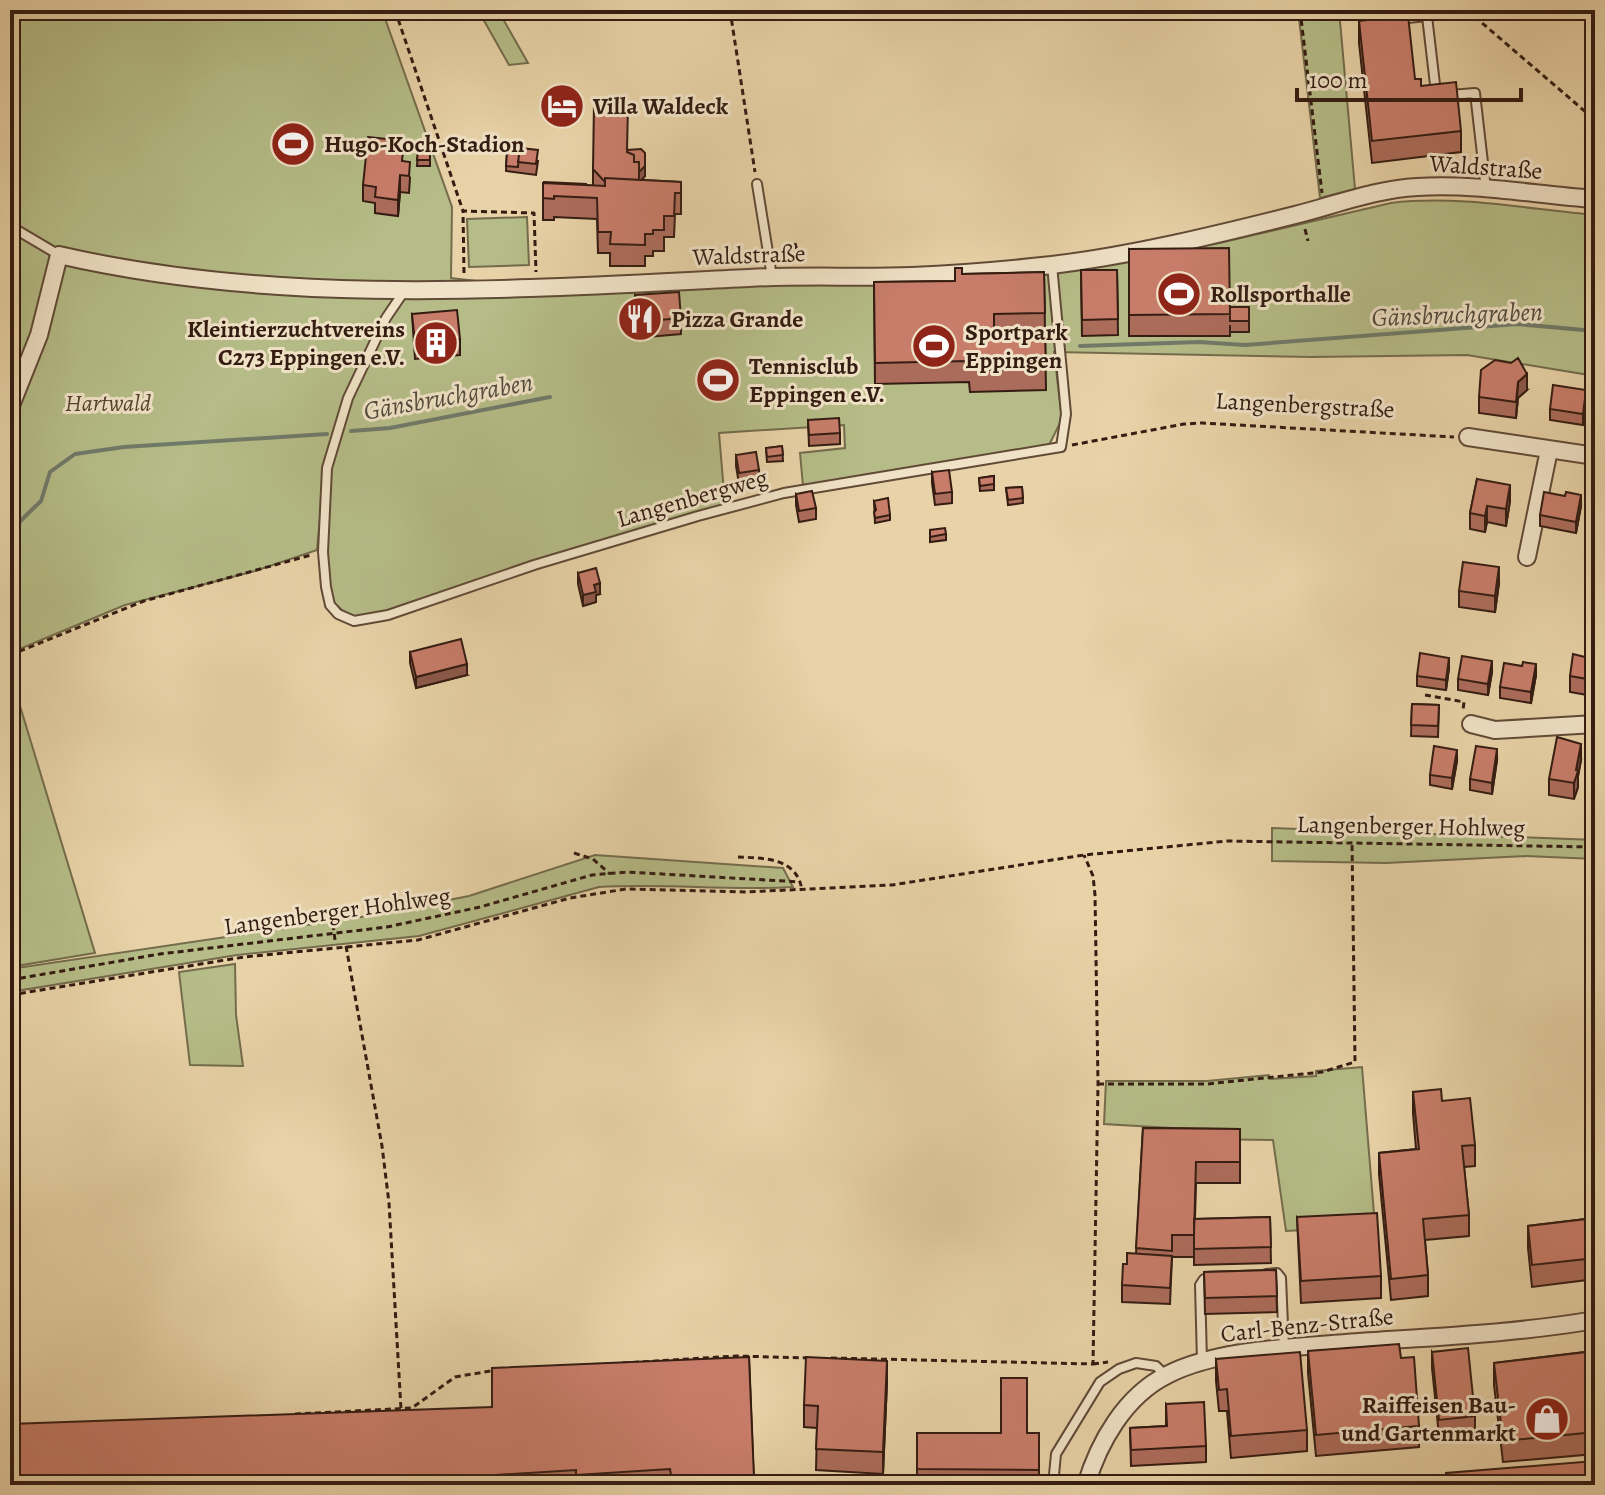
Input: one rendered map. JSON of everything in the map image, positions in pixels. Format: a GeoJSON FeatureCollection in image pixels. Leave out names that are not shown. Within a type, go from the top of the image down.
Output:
{"type":"FeatureCollection","features":[{"type":"Feature","properties":{"kind":"street","name":"Waldstraße"},"geometry":{"type":"LineString","coordinates":[[59,255],[169,277],[334,288],[464,291],[772,277],[911,276],[1052,265],[1176,243],[1368,195],[1414,187],[1486,189],[1595,199]]}},
{"type":"Feature","properties":{"kind":"street"},"geometry":{"type":"LineString","coordinates":[[10,408],[39,335],[59,255]]}},
{"type":"Feature","properties":{"kind":"street"},"geometry":{"type":"LineString","coordinates":[[1468,437],[1595,456]]}},
{"type":"Feature","properties":{"kind":"street"},"geometry":{"type":"LineString","coordinates":[[1527,557],[1549,450]]}},
{"type":"Feature","properties":{"kind":"street"},"geometry":{"type":"LineString","coordinates":[[1467,718],[1495,730],[1595,724]]}},
{"type":"Feature","properties":{"kind":"street","name":"Carl-Benz-Straße"},"geometry":{"type":"LineString","coordinates":[[1086,1485],[1115,1419],[1165,1375],[1202,1361],[1284,1348],[1422,1338],[1595,1320]]}},
{"type":"Feature","properties":{"kind":"lane"},"geometry":{"type":"LineString","coordinates":[[1388,21],[1427,16],[1437,97],[1475,93],[1486,189]]}},
{"type":"Feature","properties":{"kind":"lane"},"geometry":{"type":"LineString","coordinates":[[757,184],[772,277]]}},
{"type":"Feature","properties":{"kind":"lane"},"geometry":{"type":"LineString","coordinates":[[10,226],[59,255]]}},
{"type":"Feature","properties":{"kind":"lane"},"geometry":{"type":"LineString","coordinates":[[1052,265],[1066,414],[1061,447]]}},
{"type":"Feature","properties":{"kind":"lane","name":"Langenbergweg"},"geometry":{"type":"LineString","coordinates":[[406,289],[386,318],[348,398],[327,468],[323,552],[330,605],[338,614],[354,621],[388,615],[534,565],[784,493],[1061,447]]}},
{"type":"Feature","properties":{"kind":"lane"},"geometry":{"type":"LineString","coordinates":[[1263,1275],[1277,1273],[1281,1278],[1284,1348]]}},
{"type":"Feature","properties":{"kind":"lane"},"geometry":{"type":"LineString","coordinates":[[1202,1361],[1200,1285],[1204,1279],[1219,1278]]}},
{"type":"Feature","properties":{"kind":"lane"},"geometry":{"type":"LineString","coordinates":[[1053,1485],[1056,1454],[1100,1382],[1119,1369],[1136,1363],[1156,1366],[1165,1375]]}},
{"type":"Feature","properties":{"kind":"path"},"geometry":{"type":"LineString","coordinates":[[395,10],[463,211],[464,291]]}},
{"type":"Feature","properties":{"kind":"path"},"geometry":{"type":"LineString","coordinates":[[730,10],[757,184]]}},
{"type":"Feature","properties":{"kind":"path"},"geometry":{"type":"LineString","coordinates":[[1300,10],[1324,208]]}},
{"type":"Feature","properties":{"kind":"path"},"geometry":{"type":"LineString","coordinates":[[1467,10],[1595,120]]}},
{"type":"Feature","properties":{"kind":"path"},"geometry":{"type":"LineString","coordinates":[[463,211],[534,213],[537,288]]}},
{"type":"Feature","properties":{"kind":"path","name":"Langenbergstraße"},"geometry":{"type":"LineString","coordinates":[[1061,447],[1202,423],[1468,437]]}},
{"type":"Feature","properties":{"kind":"path"},"geometry":{"type":"LineString","coordinates":[[10,655],[144,601],[323,552]]}},
{"type":"Feature","properties":{"kind":"path"},"geometry":{"type":"LineString","coordinates":[[1425,695],[1464,702],[1467,718]]}},
{"type":"Feature","properties":{"kind":"path","name":"Langenberger Hohlweg"},"geometry":{"type":"LineString","coordinates":[[11,994],[244,957],[418,940],[556,901],[626,889],[746,892],[892,885],[1084,855],[1227,841],[1595,847]]}},
{"type":"Feature","properties":{"kind":"path"},"geometry":{"type":"LineString","coordinates":[[1098,1084],[1207,1084],[1322,1072],[1355,1062],[1352,841]]}},
{"type":"Feature","properties":{"kind":"path"},"geometry":{"type":"LineString","coordinates":[[574,853],[593,859],[610,874]]}},
{"type":"Feature","properties":{"kind":"path"},"geometry":{"type":"LineString","coordinates":[[830,1358],[1093,1364],[1098,1084],[1095,895],[1093,876],[1084,855]]}},
{"type":"Feature","properties":{"kind":"path"},"geometry":{"type":"LineString","coordinates":[[738,857],[786,864],[795,870],[802,891]]}},
{"type":"Feature","properties":{"kind":"path","name":"Langenberger Hohlweg"},"geometry":{"type":"LineString","coordinates":[[10,981],[160,954],[387,927],[480,907],[592,875],[763,878],[801,882]]}},
{"type":"Feature","properties":{"kind":"path"},"geometry":{"type":"LineString","coordinates":[[333,924],[336,947]]}},
{"type":"Feature","properties":{"kind":"path"},"geometry":{"type":"LineString","coordinates":[[346,946],[382,1146],[389,1203],[401,1409]]}},
{"type":"Feature","properties":{"kind":"path"},"geometry":{"type":"LineString","coordinates":[[10,981],[11,994]]}},
{"type":"Feature","properties":{"kind":"path"},"geometry":{"type":"LineString","coordinates":[[610,1363],[737,1356],[815,1358]]}},
{"type":"Feature","properties":{"kind":"path"},"geometry":{"type":"LineString","coordinates":[[291,1414],[412,1408],[455,1377],[498,1370]]}},
{"type":"Feature","properties":{"kind":"green space","name":"Hartwald"},"geometry":{"type":"Polygon","coordinates":[[[10,10],[382,10],[452,207],[451,278],[560,291],[1073,271],[1219,243],[1391,203],[1442,201],[1493,204],[1595,215],[1595,376],[1467,355],[1312,357],[1054,352],[1062,419],[1049,445],[803,486],[800,453],[845,448],[844,425],[719,433],[725,504],[549,556],[391,612],[356,617],[333,602],[328,586],[332,454],[326,455],[317,550],[255,571],[125,605],[10,653],[10,10]]]}},
{"type":"Feature","properties":{"kind":"green space"},"geometry":{"type":"Polygon","coordinates":[[[478,10],[498,10],[528,63],[509,65],[478,10]]]}},
{"type":"Feature","properties":{"kind":"green space"},"geometry":{"type":"Polygon","coordinates":[[[1298,10],[1339,10],[1355,189],[1320,198],[1298,10]]]}},
{"type":"Feature","properties":{"kind":"green space"},"geometry":{"type":"Polygon","coordinates":[[[527,217],[529,265],[469,267],[467,219],[527,217]]]}},
{"type":"Feature","properties":{"kind":"green space"},"geometry":{"type":"Polygon","coordinates":[[[10,673],[95,953],[10,967],[10,673]]]}},
{"type":"Feature","properties":{"kind":"green space"},"geometry":{"type":"Polygon","coordinates":[[[1272,828],[1595,840],[1595,859],[1526,856],[1386,863],[1272,861],[1272,828]]]}},
{"type":"Feature","properties":{"kind":"green space"},"geometry":{"type":"Polygon","coordinates":[[[595,855],[783,868],[793,887],[599,887],[419,936],[237,955],[10,992],[10,969],[361,917],[469,896],[595,855]]]}},
{"type":"Feature","properties":{"kind":"green space"},"geometry":{"type":"Polygon","coordinates":[[[235,964],[236,1015],[243,1066],[190,1065],[179,972],[235,964]]]}},
{"type":"Feature","properties":{"kind":"green space"},"geometry":{"type":"Polygon","coordinates":[[[1362,1067],[1375,1226],[1286,1231],[1273,1140],[1199,1139],[1188,1129],[1104,1124],[1106,1081],[1207,1081],[1269,1075],[1270,1079],[1316,1076],[1316,1071],[1362,1067]]]}},
{"type":"Feature","properties":{"kind":"building"},"geometry":{"type":"Polygon","coordinates":[[[1408,15],[1415,79],[1421,79],[1421,86],[1456,82],[1461,131],[1372,141],[1359,21],[1408,15]]]}},
{"type":"Feature","properties":{"kind":"building"},"geometry":{"type":"Polygon","coordinates":[[[594,104],[628,104],[627,152],[634,155],[634,162],[639,162],[639,180],[605,178],[605,182],[593,169],[594,104]]]}},
{"type":"Feature","properties":{"kind":"building"},"geometry":{"type":"Polygon","coordinates":[[[368,137],[404,141],[402,161],[410,162],[409,176],[400,175],[398,200],[375,197],[376,187],[363,185],[368,137]]]}},
{"type":"Feature","properties":{"kind":"building"},"geometry":{"type":"Polygon","coordinates":[[[419,141],[430,141],[430,160],[417,160],[419,141]]]}},
{"type":"Feature","properties":{"kind":"building"},"geometry":{"type":"Polygon","coordinates":[[[520,148],[538,150],[536,164],[518,162],[520,148]]]}},
{"type":"Feature","properties":{"kind":"building"},"geometry":{"type":"Polygon","coordinates":[[[641,149],[645,153],[645,166],[639,172],[639,162],[634,162],[634,155],[627,150],[641,149]]]}},
{"type":"Feature","properties":{"kind":"building"},"geometry":{"type":"Polygon","coordinates":[[[507,152],[519,153],[518,167],[506,166],[507,152]]]}},
{"type":"Feature","properties":{"kind":"building"},"geometry":{"type":"Polygon","coordinates":[[[605,178],[681,182],[681,193],[675,193],[674,216],[664,216],[664,230],[645,234],[645,245],[610,244],[611,232],[598,232],[597,198],[543,198],[543,183],[605,186],[605,178]]]}},
{"type":"Feature","properties":{"kind":"building"},"geometry":{"type":"Polygon","coordinates":[[[544,183],[586,184],[586,185],[544,183]]]}},
{"type":"Feature","properties":{"kind":"building","name":"Rollsporthalle"},"geometry":{"type":"Polygon","coordinates":[[[1229,248],[1230,314],[1129,315],[1129,249],[1229,248]]]}},
{"type":"Feature","properties":{"kind":"building","name":"Sportpark Eppingen"},"geometry":{"type":"Polygon","coordinates":[[[955,268],[962,268],[962,274],[1044,272],[1045,313],[994,314],[994,335],[1045,334],[1046,369],[970,370],[969,361],[875,363],[874,282],[955,281],[955,268]]]}},
{"type":"Feature","properties":{"kind":"building"},"geometry":{"type":"Polygon","coordinates":[[[1081,270],[1117,270],[1118,319],[1082,320],[1081,270]]]}},
{"type":"Feature","properties":{"kind":"building"},"geometry":{"type":"Polygon","coordinates":[[[679,292],[681,318],[637,322],[635,295],[679,292]]]}},
{"type":"Feature","properties":{"kind":"building"},"geometry":{"type":"Polygon","coordinates":[[[1230,307],[1249,307],[1249,321],[1230,321],[1230,307]]]}},
{"type":"Feature","properties":{"kind":"building"},"geometry":{"type":"Polygon","coordinates":[[[457,310],[460,339],[415,343],[412,314],[457,310]]]}},
{"type":"Feature","properties":{"kind":"building"},"geometry":{"type":"Polygon","coordinates":[[[1518,358],[1527,374],[1518,382],[1516,402],[1479,397],[1481,370],[1495,360],[1511,363],[1518,358]]]}},
{"type":"Feature","properties":{"kind":"building"},"geometry":{"type":"Polygon","coordinates":[[[1553,385],[1586,390],[1583,414],[1550,409],[1553,385]]]}},
{"type":"Feature","properties":{"kind":"building"},"geometry":{"type":"Polygon","coordinates":[[[839,418],[840,433],[809,435],[808,420],[839,418]]]}},
{"type":"Feature","properties":{"kind":"building"},"geometry":{"type":"Polygon","coordinates":[[[782,446],[783,455],[767,457],[766,448],[782,446]]]}},
{"type":"Feature","properties":{"kind":"building"},"geometry":{"type":"Polygon","coordinates":[[[756,452],[759,470],[739,473],[736,455],[756,452]]]}},
{"type":"Feature","properties":{"kind":"building"},"geometry":{"type":"Polygon","coordinates":[[[949,470],[952,492],[935,494],[932,472],[949,470]]]}},
{"type":"Feature","properties":{"kind":"building"},"geometry":{"type":"Polygon","coordinates":[[[994,476],[994,484],[980,486],[979,478],[994,476]]]}},
{"type":"Feature","properties":{"kind":"building"},"geometry":{"type":"Polygon","coordinates":[[[1477,479],[1510,485],[1506,509],[1487,506],[1485,516],[1470,513],[1477,479]]]}},
{"type":"Feature","properties":{"kind":"building"},"geometry":{"type":"Polygon","coordinates":[[[1022,487],[1023,498],[1008,500],[1006,488],[1022,487]]]}},
{"type":"Feature","properties":{"kind":"building"},"geometry":{"type":"Polygon","coordinates":[[[812,491],[816,508],[799,511],[796,494],[812,491]]]}},
{"type":"Feature","properties":{"kind":"building"},"geometry":{"type":"Polygon","coordinates":[[[1544,492],[1581,495],[1576,522],[1540,515],[1544,492]]]}},
{"type":"Feature","properties":{"kind":"building"},"geometry":{"type":"Polygon","coordinates":[[[888,498],[890,515],[875,518],[874,501],[888,498]]]}},
{"type":"Feature","properties":{"kind":"building"},"geometry":{"type":"Polygon","coordinates":[[[945,528],[946,534],[930,537],[930,530],[945,528]]]}},
{"type":"Feature","properties":{"kind":"building"},"geometry":{"type":"Polygon","coordinates":[[[1463,562],[1499,567],[1495,596],[1459,591],[1463,562]]]}},
{"type":"Feature","properties":{"kind":"building"},"geometry":{"type":"Polygon","coordinates":[[[596,568],[600,583],[594,585],[596,592],[583,595],[578,573],[596,568]]]}},
{"type":"Feature","properties":{"kind":"building"},"geometry":{"type":"Polygon","coordinates":[[[461,639],[467,664],[416,677],[410,652],[461,639]]]}},
{"type":"Feature","properties":{"kind":"building"},"geometry":{"type":"Polygon","coordinates":[[[1589,642],[1595,644],[1595,676],[1587,675],[1587,679],[1570,676],[1573,654],[1585,657],[1589,642]]]}},
{"type":"Feature","properties":{"kind":"building"},"geometry":{"type":"Polygon","coordinates":[[[1420,653],[1449,658],[1446,680],[1417,676],[1420,653]]]}},
{"type":"Feature","properties":{"kind":"building"},"geometry":{"type":"Polygon","coordinates":[[[1462,656],[1492,661],[1488,684],[1458,679],[1462,656]]]}},
{"type":"Feature","properties":{"kind":"building"},"geometry":{"type":"Polygon","coordinates":[[[1523,662],[1536,664],[1531,692],[1500,687],[1504,663],[1522,666],[1523,662]]]}},
{"type":"Feature","properties":{"kind":"building"},"geometry":{"type":"Polygon","coordinates":[[[1412,704],[1439,705],[1438,726],[1411,725],[1412,704]]]}},
{"type":"Feature","properties":{"kind":"building"},"geometry":{"type":"Polygon","coordinates":[[[1557,737],[1581,744],[1574,783],[1549,779],[1557,737]]]}},
{"type":"Feature","properties":{"kind":"building"},"geometry":{"type":"Polygon","coordinates":[[[1434,746],[1457,750],[1452,778],[1430,775],[1434,746]]]}},
{"type":"Feature","properties":{"kind":"building"},"geometry":{"type":"Polygon","coordinates":[[[1476,746],[1497,749],[1492,783],[1470,779],[1476,746]]]}},
{"type":"Feature","properties":{"kind":"building"},"geometry":{"type":"Polygon","coordinates":[[[1595,748],[1595,770],[1591,770],[1595,748]]]}},
{"type":"Feature","properties":{"kind":"building"},"geometry":{"type":"Polygon","coordinates":[[[1441,1089],[1442,1101],[1470,1098],[1475,1145],[1462,1146],[1469,1215],[1423,1219],[1428,1275],[1391,1279],[1379,1153],[1419,1149],[1413,1092],[1441,1089]]]}},
{"type":"Feature","properties":{"kind":"building"},"geometry":{"type":"Polygon","coordinates":[[[1143,1128],[1240,1129],[1240,1162],[1196,1162],[1194,1235],[1172,1235],[1172,1251],[1136,1248],[1143,1128]]]}},
{"type":"Feature","properties":{"kind":"building"},"geometry":{"type":"Polygon","coordinates":[[[1377,1213],[1381,1276],[1301,1281],[1297,1217],[1377,1213]]]}},
{"type":"Feature","properties":{"kind":"building"},"geometry":{"type":"Polygon","coordinates":[[[1270,1217],[1271,1247],[1194,1249],[1194,1219],[1270,1217]]]}},
{"type":"Feature","properties":{"kind":"building"},"geometry":{"type":"Polygon","coordinates":[[[1595,1218],[1595,1258],[1532,1265],[1528,1226],[1595,1218]]]}},
{"type":"Feature","properties":{"kind":"building"},"geometry":{"type":"Polygon","coordinates":[[[1127,1253],[1172,1256],[1170,1288],[1122,1285],[1127,1253]]]}},
{"type":"Feature","properties":{"kind":"building"},"geometry":{"type":"Polygon","coordinates":[[[1276,1270],[1277,1296],[1205,1298],[1204,1272],[1276,1270]]]}},
{"type":"Feature","properties":{"kind":"building","name":"Raiffeisen Bau- und Gartenmarkt"},"geometry":{"type":"Polygon","coordinates":[[[1595,1337],[1595,1432],[1503,1441],[1494,1363],[1594,1351],[1595,1337]]]}},
{"type":"Feature","properties":{"kind":"building"},"geometry":{"type":"Polygon","coordinates":[[[1399,1344],[1401,1358],[1414,1357],[1419,1426],[1316,1435],[1308,1351],[1399,1344]]]}},
{"type":"Feature","properties":{"kind":"building"},"geometry":{"type":"Polygon","coordinates":[[[1468,1348],[1475,1416],[1439,1420],[1432,1352],[1468,1348]]]}},
{"type":"Feature","properties":{"kind":"building"},"geometry":{"type":"Polygon","coordinates":[[[1300,1352],[1307,1430],[1231,1436],[1227,1389],[1219,1390],[1216,1359],[1300,1352]]]}},
{"type":"Feature","properties":{"kind":"building"},"geometry":{"type":"Polygon","coordinates":[[[749,1357],[754,1477],[672,1481],[670,1469],[576,1475],[576,1470],[496,1475],[496,1485],[10,1485],[10,1424],[492,1407],[492,1368],[749,1357]]]}},
{"type":"Feature","properties":{"kind":"building"},"geometry":{"type":"Polygon","coordinates":[[[806,1357],[887,1361],[883,1452],[816,1449],[818,1406],[804,1405],[806,1357]]]}},
{"type":"Feature","properties":{"kind":"building"},"geometry":{"type":"Polygon","coordinates":[[[1001,1378],[1027,1378],[1027,1433],[1039,1433],[1039,1470],[917,1469],[917,1433],[1001,1433],[1001,1378]]]}},
{"type":"Feature","properties":{"kind":"building"},"geometry":{"type":"Polygon","coordinates":[[[1204,1402],[1206,1446],[1131,1450],[1130,1428],[1167,1426],[1166,1404],[1204,1402]]]}},
{"type":"Feature","properties":{"kind":"building"},"geometry":{"type":"Polygon","coordinates":[[[1595,1461],[1595,1485],[1447,1485],[1446,1473],[1595,1461]]]}},
{"type":"Feature","properties":{"kind":"waterway","name":"Gänsbruchgraben"},"geometry":{"type":"LineString","coordinates":[[1080,346],[1199,342],[1245,345],[1517,324],[1595,331]]}},
{"type":"Feature","properties":{"kind":"waterway","name":"Gänsbruchgraben"},"geometry":{"type":"LineString","coordinates":[[351,431],[390,428],[550,397]]}},
{"type":"Feature","properties":{"kind":"waterway","name":"Gänsbruchgraben"},"geometry":{"type":"LineString","coordinates":[[10,531],[41,501],[50,472],[75,454],[124,447],[327,434]]}},
{"type":"Feature","properties":{"kind":"place","name":"Villa Waldeck"},"geometry":{"type":"Point","coordinates":[562,106]}},
{"type":"Feature","properties":{"kind":"place","name":"Hugo-Koch-Stadion"},"geometry":{"type":"Point","coordinates":[293,144]}},
{"type":"Feature","properties":{"kind":"place","name":"Rollsporthalle"},"geometry":{"type":"Point","coordinates":[1179,294]}},
{"type":"Feature","properties":{"kind":"place","name":"Pizza Grande"},"geometry":{"type":"Point","coordinates":[640,319]}},
{"type":"Feature","properties":{"kind":"place","name":"Kleintierzuchtvereins C273 Eppingen e.V."},"geometry":{"type":"Point","coordinates":[436,343]}},
{"type":"Feature","properties":{"kind":"place","name":"Sportpark Eppingen"},"geometry":{"type":"Point","coordinates":[934,346]}},
{"type":"Feature","properties":{"kind":"place","name":"Tennisclub Eppingen e.V."},"geometry":{"type":"Point","coordinates":[718,380]}},
{"type":"Feature","properties":{"kind":"place","name":"Raiffeisen Bau- und Gartenmarkt"},"geometry":{"type":"Point","coordinates":[1547,1419]}}]}
